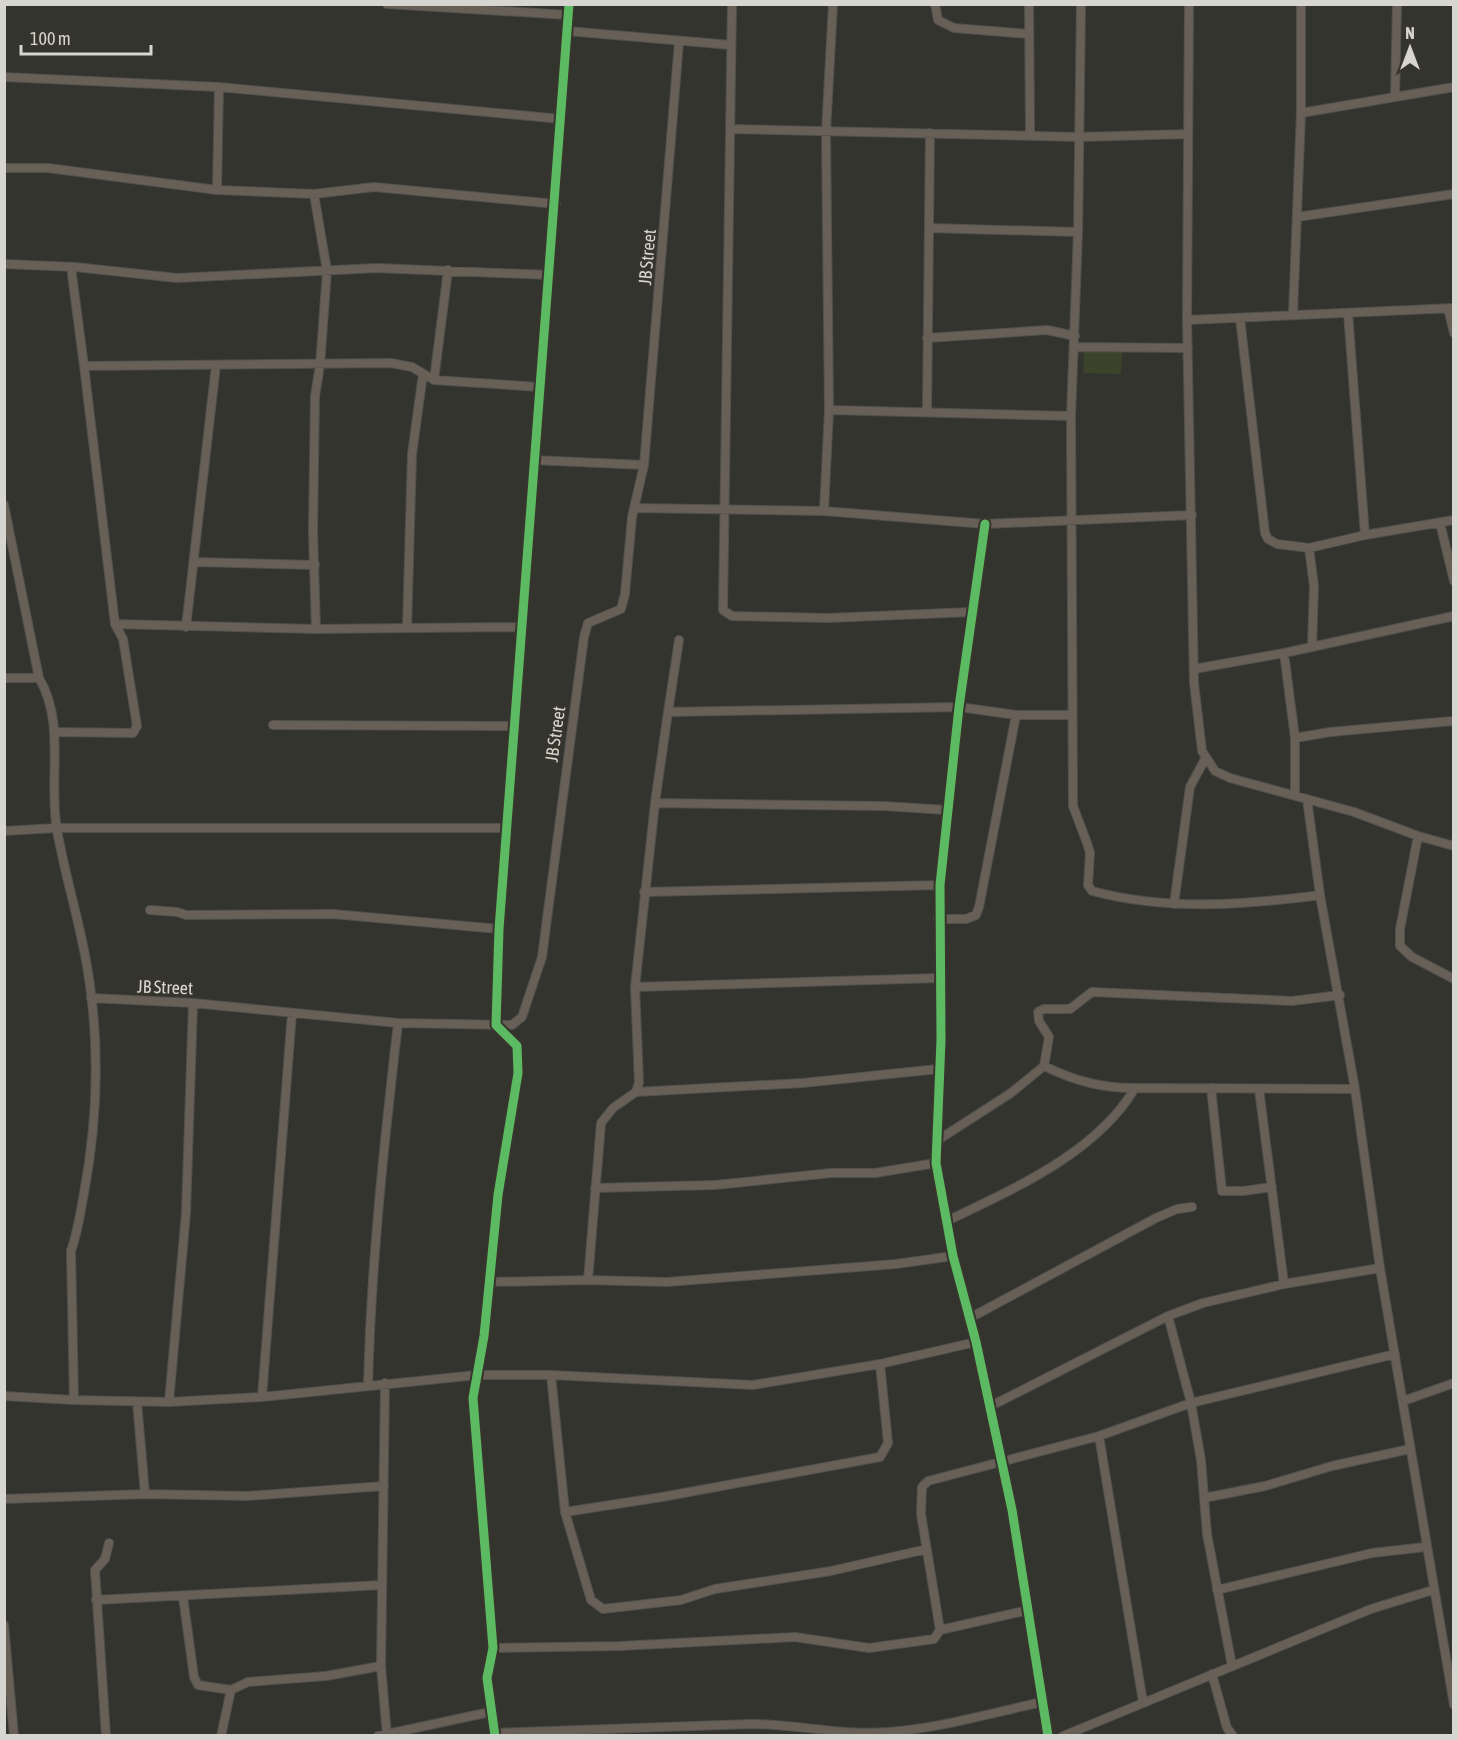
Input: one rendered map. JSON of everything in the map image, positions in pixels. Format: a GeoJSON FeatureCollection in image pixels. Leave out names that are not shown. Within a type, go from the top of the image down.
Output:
{"type":"FeatureCollection","features":[{"type":"Feature","properties":{"kind":"street"},"geometry":{"type":"LineString","coordinates":[[387,4],[569,15]]}},
{"type":"Feature","properties":{"kind":"street"},"geometry":{"type":"LineString","coordinates":[[569,4],[556,204],[533,460],[499,928],[496,1025],[517,1046],[518,1073],[499,1187],[490,1282],[473,1398],[494,1648],[487,1678],[490,1712],[495,1734],[751,1724],[787,1724],[844,1731],[887,1733],[1042,1702]]}},
{"type":"Feature","properties":{"kind":"street"},"geometry":{"type":"LineString","coordinates":[[732,4],[732,129],[723,610],[732,616],[828,618],[971,612]]}},
{"type":"Feature","properties":{"kind":"street"},"geometry":{"type":"LineString","coordinates":[[824,511],[829,410],[826,132],[833,4]]}},
{"type":"Feature","properties":{"kind":"street"},"geometry":{"type":"LineString","coordinates":[[935,4],[938,20],[954,28],[1029,34]]}},
{"type":"Feature","properties":{"kind":"street"},"geometry":{"type":"LineString","coordinates":[[1029,4],[1030,134]]}},
{"type":"Feature","properties":{"kind":"street"},"geometry":{"type":"LineString","coordinates":[[1081,4],[1078,232],[1071,416],[1072,806],[1090,853],[1089,888],[1139,902],[1174,904],[1254,904],[1320,895]]}},
{"type":"Feature","properties":{"kind":"street"},"geometry":{"type":"LineString","coordinates":[[1189,4],[1187,320],[1194,669],[1199,739],[1205,759],[1215,771],[1230,778],[1354,812],[1418,836],[1454,846]]}},
{"type":"Feature","properties":{"kind":"street"},"geometry":{"type":"LineString","coordinates":[[1293,313],[1301,112],[1301,4]]}},
{"type":"Feature","properties":{"kind":"street"},"geometry":{"type":"LineString","coordinates":[[1395,96],[1396,4]]}},
{"type":"Feature","properties":{"kind":"street"},"geometry":{"type":"LineString","coordinates":[[567,31],[731,45]]}},
{"type":"Feature","properties":{"kind":"street","name":"JB Street"},"geometry":{"type":"LineString","coordinates":[[91,998],[193,1003],[398,1023],[512,1025],[522,1017],[542,957],[584,637],[588,623],[621,609],[626,594],[632,518],[644,465],[679,42]]}},
{"type":"Feature","properties":{"kind":"street"},"geometry":{"type":"LineString","coordinates":[[4,77],[219,87],[561,119]]}},
{"type":"Feature","properties":{"kind":"street"},"geometry":{"type":"LineString","coordinates":[[217,190],[219,87]]}},
{"type":"Feature","properties":{"kind":"street"},"geometry":{"type":"LineString","coordinates":[[1301,112],[1454,87]]}},
{"type":"Feature","properties":{"kind":"street"},"geometry":{"type":"LineString","coordinates":[[732,129],[1030,134],[1079,137],[1188,134]]}},
{"type":"Feature","properties":{"kind":"street"},"geometry":{"type":"LineString","coordinates":[[927,412],[930,133]]}},
{"type":"Feature","properties":{"kind":"street"},"geometry":{"type":"LineString","coordinates":[[4,168],[48,168],[217,190],[314,194],[374,187],[556,204]]}},
{"type":"Feature","properties":{"kind":"street"},"geometry":{"type":"LineString","coordinates":[[314,194],[327,271],[320,365],[315,396],[313,531],[316,629]]}},
{"type":"Feature","properties":{"kind":"street"},"geometry":{"type":"LineString","coordinates":[[1297,217],[1454,194]]}},
{"type":"Feature","properties":{"kind":"street"},"geometry":{"type":"LineString","coordinates":[[929,228],[1078,232]]}},
{"type":"Feature","properties":{"kind":"street"},"geometry":{"type":"LineString","coordinates":[[4,264],[71,267],[177,278],[376,268],[550,275]]}},
{"type":"Feature","properties":{"kind":"street"},"geometry":{"type":"LineString","coordinates":[[54,732],[133,734],[137,726],[123,639],[115,624],[71,267]]}},
{"type":"Feature","properties":{"kind":"street"},"geometry":{"type":"LineString","coordinates":[[434,380],[448,270]]}},
{"type":"Feature","properties":{"kind":"street"},"geometry":{"type":"LineString","coordinates":[[1187,320],[1272,318],[1293,313],[1451,308],[1454,333]]}},
{"type":"Feature","properties":{"kind":"street"},"geometry":{"type":"LineString","coordinates":[[1348,313],[1365,535]]}},
{"type":"Feature","properties":{"kind":"street"},"geometry":{"type":"LineString","coordinates":[[1240,318],[1265,533],[1268,539],[1277,544],[1309,548],[1365,535],[1454,520]]}},
{"type":"Feature","properties":{"kind":"street"},"geometry":{"type":"LineString","coordinates":[[927,338],[1047,330],[1075,336]]}},
{"type":"Feature","properties":{"kind":"street"},"geometry":{"type":"LineString","coordinates":[[1075,347],[1188,348]]}},
{"type":"Feature","properties":{"kind":"street"},"geometry":{"type":"LineString","coordinates":[[84,366],[391,363],[412,367],[434,380],[539,387]]}},
{"type":"Feature","properties":{"kind":"street"},"geometry":{"type":"LineString","coordinates":[[186,627],[216,365]]}},
{"type":"Feature","properties":{"kind":"street"},"geometry":{"type":"LineString","coordinates":[[406,628],[412,454],[423,374]]}},
{"type":"Feature","properties":{"kind":"street"},"geometry":{"type":"LineString","coordinates":[[829,410],[1071,416]]}},
{"type":"Feature","properties":{"kind":"street"},"geometry":{"type":"LineString","coordinates":[[533,460],[644,465]]}},
{"type":"Feature","properties":{"kind":"street"},"geometry":{"type":"LineString","coordinates":[[4,505],[39,678],[48,693],[54,732],[56,828],[84,952],[91,998],[97,1082],[93,1149],[80,1228],[71,1251],[74,1400]]}},
{"type":"Feature","properties":{"kind":"street"},"geometry":{"type":"LineString","coordinates":[[635,508],[824,511],[985,524],[1192,515]]}},
{"type":"Feature","properties":{"kind":"street"},"geometry":{"type":"LineString","coordinates":[[985,524],[959,707],[940,885],[938,919],[941,1040],[938,1069],[936,1163],[952,1256],[976,1342],[1003,1462],[1048,1736]]}},
{"type":"Feature","properties":{"kind":"street"},"geometry":{"type":"LineString","coordinates":[[1440,524],[1454,581]]}},
{"type":"Feature","properties":{"kind":"street"},"geometry":{"type":"LineString","coordinates":[[1309,548],[1314,586],[1312,646]]}},
{"type":"Feature","properties":{"kind":"street"},"geometry":{"type":"LineString","coordinates":[[4,562],[14,562]]}},
{"type":"Feature","properties":{"kind":"street"},"geometry":{"type":"LineString","coordinates":[[194,562],[315,565]]}},
{"type":"Feature","properties":{"kind":"street"},"geometry":{"type":"LineString","coordinates":[[1194,669],[1284,653],[1454,616]]}},
{"type":"Feature","properties":{"kind":"street"},"geometry":{"type":"LineString","coordinates":[[115,624],[316,629],[521,627]]}},
{"type":"Feature","properties":{"kind":"street"},"geometry":{"type":"LineString","coordinates":[[636,1092],[639,1082],[635,987],[644,892],[679,640]]}},
{"type":"Feature","properties":{"kind":"street"},"geometry":{"type":"LineString","coordinates":[[1284,653],[1295,738],[1295,795]]}},
{"type":"Feature","properties":{"kind":"street"},"geometry":{"type":"LineString","coordinates":[[4,678],[39,678]]}},
{"type":"Feature","properties":{"kind":"street"},"geometry":{"type":"LineString","coordinates":[[668,711],[959,707],[1016,715],[1072,715]]}},
{"type":"Feature","properties":{"kind":"street"},"geometry":{"type":"LineString","coordinates":[[938,919],[966,919],[976,915],[1016,715]]}},
{"type":"Feature","properties":{"kind":"street"},"geometry":{"type":"LineString","coordinates":[[1295,738],[1330,732],[1453,721]]}},
{"type":"Feature","properties":{"kind":"street"},"geometry":{"type":"LineString","coordinates":[[273,725],[513,726]]}},
{"type":"Feature","properties":{"kind":"street"},"geometry":{"type":"LineString","coordinates":[[1174,904],[1190,787],[1205,759]]}},
{"type":"Feature","properties":{"kind":"street"},"geometry":{"type":"LineString","coordinates":[[1306,799],[1320,895],[1340,995],[1355,1089],[1380,1268],[1425,1547],[1451,1676],[1454,1705]]}},
{"type":"Feature","properties":{"kind":"street"},"geometry":{"type":"LineString","coordinates":[[655,802],[883,806],[948,810]]}},
{"type":"Feature","properties":{"kind":"street"},"geometry":{"type":"LineString","coordinates":[[4,831],[56,828],[507,828]]}},
{"type":"Feature","properties":{"kind":"street"},"geometry":{"type":"LineString","coordinates":[[1418,836],[1400,929],[1401,946],[1413,957],[1454,979]]}},
{"type":"Feature","properties":{"kind":"street"},"geometry":{"type":"LineString","coordinates":[[644,892],[940,885]]}},
{"type":"Feature","properties":{"kind":"street"},"geometry":{"type":"LineString","coordinates":[[150,910],[186,915],[333,914],[499,928]]}},
{"type":"Feature","properties":{"kind":"street"},"geometry":{"type":"LineString","coordinates":[[635,987],[939,978]]}},
{"type":"Feature","properties":{"kind":"street"},"geometry":{"type":"LineString","coordinates":[[938,1140],[1011,1093],[1044,1066],[1049,1037],[1039,1021],[1038,1012],[1044,1009],[1070,1010],[1092,992],[1292,1001],[1340,995]]}},
{"type":"Feature","properties":{"kind":"street"},"geometry":{"type":"LineString","coordinates":[[169,1402],[186,1213],[193,1003]]}},
{"type":"Feature","properties":{"kind":"street"},"geometry":{"type":"LineString","coordinates":[[262,1397],[281,1135],[289,1088],[292,1013]]}},
{"type":"Feature","properties":{"kind":"street"},"geometry":{"type":"LineString","coordinates":[[368,1386],[377,1218],[398,1023]]}},
{"type":"Feature","properties":{"kind":"street"},"geometry":{"type":"LineString","coordinates":[[1044,1066],[1068,1078],[1091,1085],[1135,1088],[1355,1089]]}},
{"type":"Feature","properties":{"kind":"street"},"geometry":{"type":"LineString","coordinates":[[588,1280],[601,1124],[613,1108],[636,1092],[803,1083],[938,1069]]}},
{"type":"Feature","properties":{"kind":"street"},"geometry":{"type":"LineString","coordinates":[[945,1222],[1048,1169],[1107,1124],[1124,1107],[1135,1088]]}},
{"type":"Feature","properties":{"kind":"street"},"geometry":{"type":"LineString","coordinates":[[1211,1088],[1222,1191],[1272,1187]]}},
{"type":"Feature","properties":{"kind":"street"},"geometry":{"type":"LineString","coordinates":[[1259,1089],[1284,1284]]}},
{"type":"Feature","properties":{"kind":"street"},"geometry":{"type":"LineString","coordinates":[[595,1188],[715,1185],[831,1173],[875,1173],[936,1163]]}},
{"type":"Feature","properties":{"kind":"street"},"geometry":{"type":"LineString","coordinates":[[968,1319],[1156,1218],[1177,1209],[1192,1207]]}},
{"type":"Feature","properties":{"kind":"street"},"geometry":{"type":"LineString","coordinates":[[490,1282],[588,1280],[667,1282],[896,1264],[952,1256]]}},
{"type":"Feature","properties":{"kind":"street"},"geometry":{"type":"LineString","coordinates":[[989,1407],[1168,1316],[1203,1303],[1284,1284],[1380,1268]]}},
{"type":"Feature","properties":{"kind":"street"},"geometry":{"type":"LineString","coordinates":[[1168,1316],[1191,1403],[1207,1534],[1232,1666]]}},
{"type":"Feature","properties":{"kind":"street"},"geometry":{"type":"LineString","coordinates":[[4,1396],[169,1402],[262,1397],[477,1375],[551,1375],[753,1385],[880,1364],[976,1342]]}},
{"type":"Feature","properties":{"kind":"street"},"geometry":{"type":"LineString","coordinates":[[494,1648],[620,1646],[795,1637],[868,1648],[934,1639],[940,1630],[921,1514],[922,1487],[928,1481],[1099,1436],[1191,1403],[1395,1354]]}},
{"type":"Feature","properties":{"kind":"street"},"geometry":{"type":"LineString","coordinates":[[565,1512],[662,1497],[880,1457],[888,1443],[880,1364]]}},
{"type":"Feature","properties":{"kind":"street"},"geometry":{"type":"LineString","coordinates":[[551,1375],[565,1512],[591,1600],[603,1609],[681,1600],[715,1589],[831,1571],[927,1549]]}},
{"type":"Feature","properties":{"kind":"street"},"geometry":{"type":"LineString","coordinates":[[385,1383],[381,1666],[387,1734]]}},
{"type":"Feature","properties":{"kind":"street"},"geometry":{"type":"LineString","coordinates":[[1402,1401],[1454,1383]]}},
{"type":"Feature","properties":{"kind":"street"},"geometry":{"type":"LineString","coordinates":[[137,1402],[145,1494]]}},
{"type":"Feature","properties":{"kind":"street"},"geometry":{"type":"LineString","coordinates":[[1099,1436],[1143,1702]]}},
{"type":"Feature","properties":{"kind":"street"},"geometry":{"type":"LineString","coordinates":[[1204,1498],[1265,1486],[1332,1466],[1410,1449]]}},
{"type":"Feature","properties":{"kind":"street"},"geometry":{"type":"LineString","coordinates":[[4,1499],[145,1494],[247,1496],[384,1486]]}},
{"type":"Feature","properties":{"kind":"street"},"geometry":{"type":"LineString","coordinates":[[106,1736],[95,1570],[105,1558],[109,1543]]}},
{"type":"Feature","properties":{"kind":"street"},"geometry":{"type":"LineString","coordinates":[[1217,1590],[1372,1553],[1425,1547]]}},
{"type":"Feature","properties":{"kind":"street"},"geometry":{"type":"LineString","coordinates":[[96,1600],[382,1585]]}},
{"type":"Feature","properties":{"kind":"street"},"geometry":{"type":"LineString","coordinates":[[1063,1736],[1371,1609],[1433,1590]]}},
{"type":"Feature","properties":{"kind":"street"},"geometry":{"type":"LineString","coordinates":[[183,1597],[194,1677],[198,1685],[231,1690],[248,1682],[326,1676],[381,1666]]}},
{"type":"Feature","properties":{"kind":"street"},"geometry":{"type":"LineString","coordinates":[[940,1630],[1029,1610]]}},
{"type":"Feature","properties":{"kind":"street"},"geometry":{"type":"LineString","coordinates":[[4,1625],[14,1736]]}},
{"type":"Feature","properties":{"kind":"street"},"geometry":{"type":"LineString","coordinates":[[1212,1674],[1227,1728],[1233,1736]]}},
{"type":"Feature","properties":{"kind":"street"},"geometry":{"type":"LineString","coordinates":[[221,1736],[231,1690]]}},
{"type":"Feature","properties":{"kind":"street"},"geometry":{"type":"LineString","coordinates":[[378,1736],[490,1712]]}},
{"type":"Feature","properties":{"kind":"green space"},"geometry":{"type":"Polygon","coordinates":[[[1084,351],[1122,352],[1121,374],[1083,373],[1084,351]]]}},
{"type":"Feature","properties":{"kind":"cycle path"},"geometry":{"type":"LineString","coordinates":[[495,1736],[487,1678],[493,1648],[473,1398],[484,1336],[498,1195],[518,1073],[517,1046],[496,1025],[499,929],[569,4]]}},
{"type":"Feature","properties":{"kind":"cycle path"},"geometry":{"type":"LineString","coordinates":[[985,524],[959,707],[940,885],[941,1040],[936,1163],[953,1256],[976,1342],[1012,1510],[1048,1736]]}}]}
